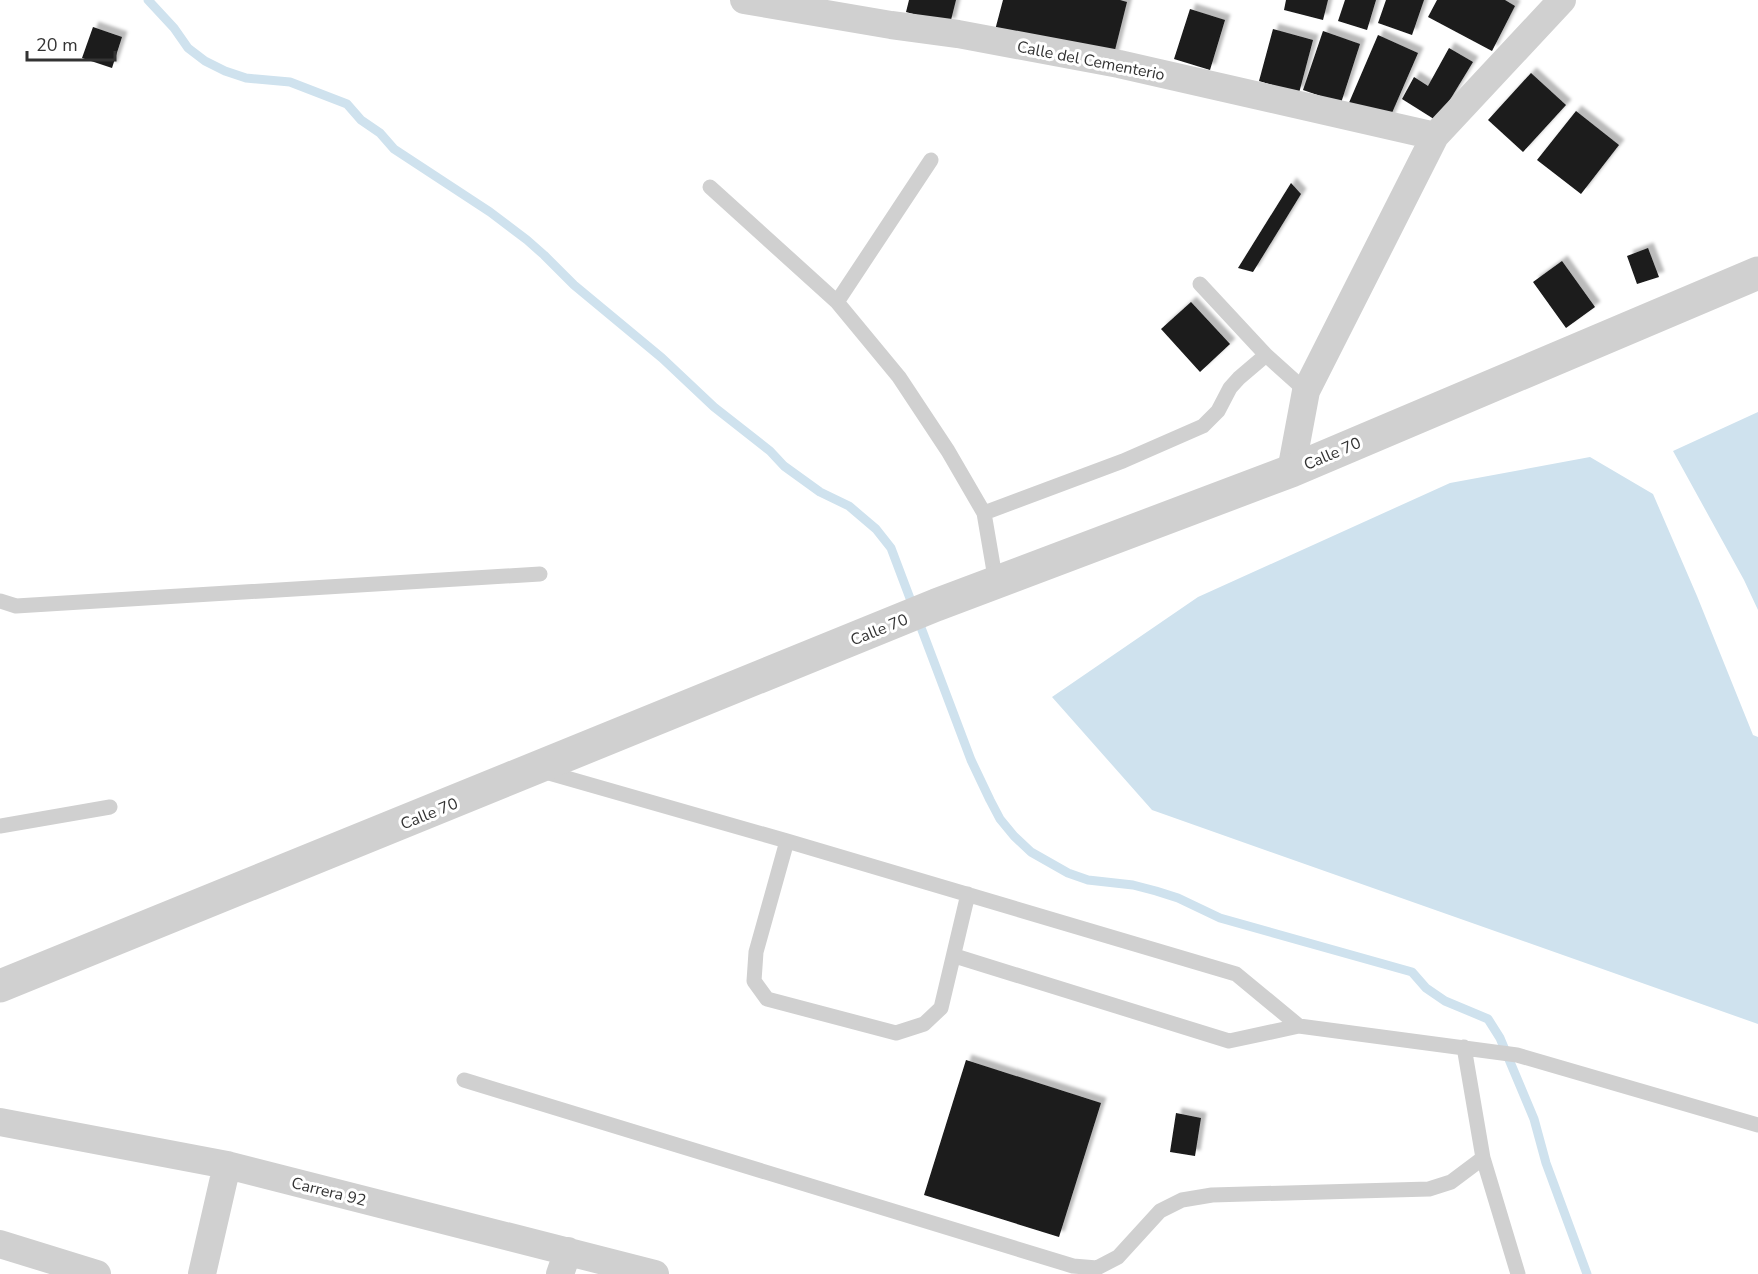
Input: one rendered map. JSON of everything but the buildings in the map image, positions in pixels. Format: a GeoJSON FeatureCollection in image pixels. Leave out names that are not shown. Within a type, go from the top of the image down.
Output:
{"type":"FeatureCollection","features":[{"type":"Feature","properties":{"kind":"street","name":"Calle del Cementerio"},"geometry":{"type":"LineString","coordinates":[[744,0],[895,12],[958,34],[1119,64],[1436,136]]}},
{"type":"Feature","properties":{"kind":"street"},"geometry":{"type":"LineString","coordinates":[[1291,471],[1306,391],[1436,136],[1562,0]]}},
{"type":"Feature","properties":{"kind":"street","name":"Calle 70"},"geometry":{"type":"LineString","coordinates":[[0,986],[536,770],[936,605],[1291,471],[1758,273]]}},
{"type":"Feature","properties":{"kind":"street","name":"Carrera 92"},"geometry":{"type":"LineString","coordinates":[[0,1122],[226,1165],[564,1263],[655,1274]]}},
{"type":"Feature","properties":{"kind":"street"},"geometry":{"type":"LineString","coordinates":[[202,1274],[226,1165]]}},
{"type":"Feature","properties":{"kind":"street"},"geometry":{"type":"LineString","coordinates":[[0,1244],[97,1274]]}},
{"type":"Feature","properties":{"kind":"lane"},"geometry":{"type":"LineString","coordinates":[[837,302],[931,160]]}},
{"type":"Feature","properties":{"kind":"lane"},"geometry":{"type":"LineString","coordinates":[[710,186],[837,302],[900,377],[948,451],[984,513],[996,583]]}},
{"type":"Feature","properties":{"kind":"lane"},"geometry":{"type":"LineString","coordinates":[[1200,284],[1266,355],[1306,391]]}},
{"type":"Feature","properties":{"kind":"lane"},"geometry":{"type":"LineString","coordinates":[[984,513],[1123,461],[1203,426],[1218,411],[1230,388],[1266,355]]}},
{"type":"Feature","properties":{"kind":"lane"},"geometry":{"type":"LineString","coordinates":[[0,601],[16,606],[540,574]]}},
{"type":"Feature","properties":{"kind":"lane"},"geometry":{"type":"LineString","coordinates":[[536,770],[787,841],[1236,974],[1299,1026]]}},
{"type":"Feature","properties":{"kind":"lane"},"geometry":{"type":"LineString","coordinates":[[0,826],[110,807]]}},
{"type":"Feature","properties":{"kind":"lane"},"geometry":{"type":"LineString","coordinates":[[787,841],[756,952],[754,981],[767,999],[896,1033],[924,1024],[941,1008],[968,894]]}},
{"type":"Feature","properties":{"kind":"lane"},"geometry":{"type":"LineString","coordinates":[[955,956],[1229,1041],[1299,1026],[1483,1049],[1517,1055],[1758,1125]]}},
{"type":"Feature","properties":{"kind":"lane"},"geometry":{"type":"LineString","coordinates":[[1464,1047],[1483,1158],[1518,1274]]}},
{"type":"Feature","properties":{"kind":"lane"},"geometry":{"type":"LineString","coordinates":[[464,1080],[1073,1266],[1097,1268],[1118,1257],[1160,1211],[1182,1200],[1212,1195],[1430,1189],[1450,1182],[1483,1158]]}},
{"type":"Feature","properties":{"kind":"water"},"geometry":{"type":"Polygon","coordinates":[[[1758,412],[1758,610],[1673,451],[1758,412]]]}},
{"type":"Feature","properties":{"kind":"water"},"geometry":{"type":"Polygon","coordinates":[[[1590,457],[1653,494],[1753,735],[1758,737],[1758,1024],[1152,810],[1052,697],[1198,597],[1450,483],[1590,457]]]}},
{"type":"Feature","properties":{"kind":"waterway"},"geometry":{"type":"LineString","coordinates":[[148,0],[174,28],[188,48],[205,61],[246,78],[290,82],[347,104],[361,120],[380,133],[394,149],[490,212],[527,240],[574,285],[662,358],[714,407],[770,451],[784,466],[820,492],[849,506],[876,529],[891,548],[971,760],[990,800],[1000,819],[1031,852],[1068,873],[1088,880],[1133,885],[1156,891],[1178,898],[1220,918],[1412,972],[1426,988],[1445,1001],[1488,1019],[1500,1038],[1534,1119],[1546,1163],[1587,1274]]}}]}
